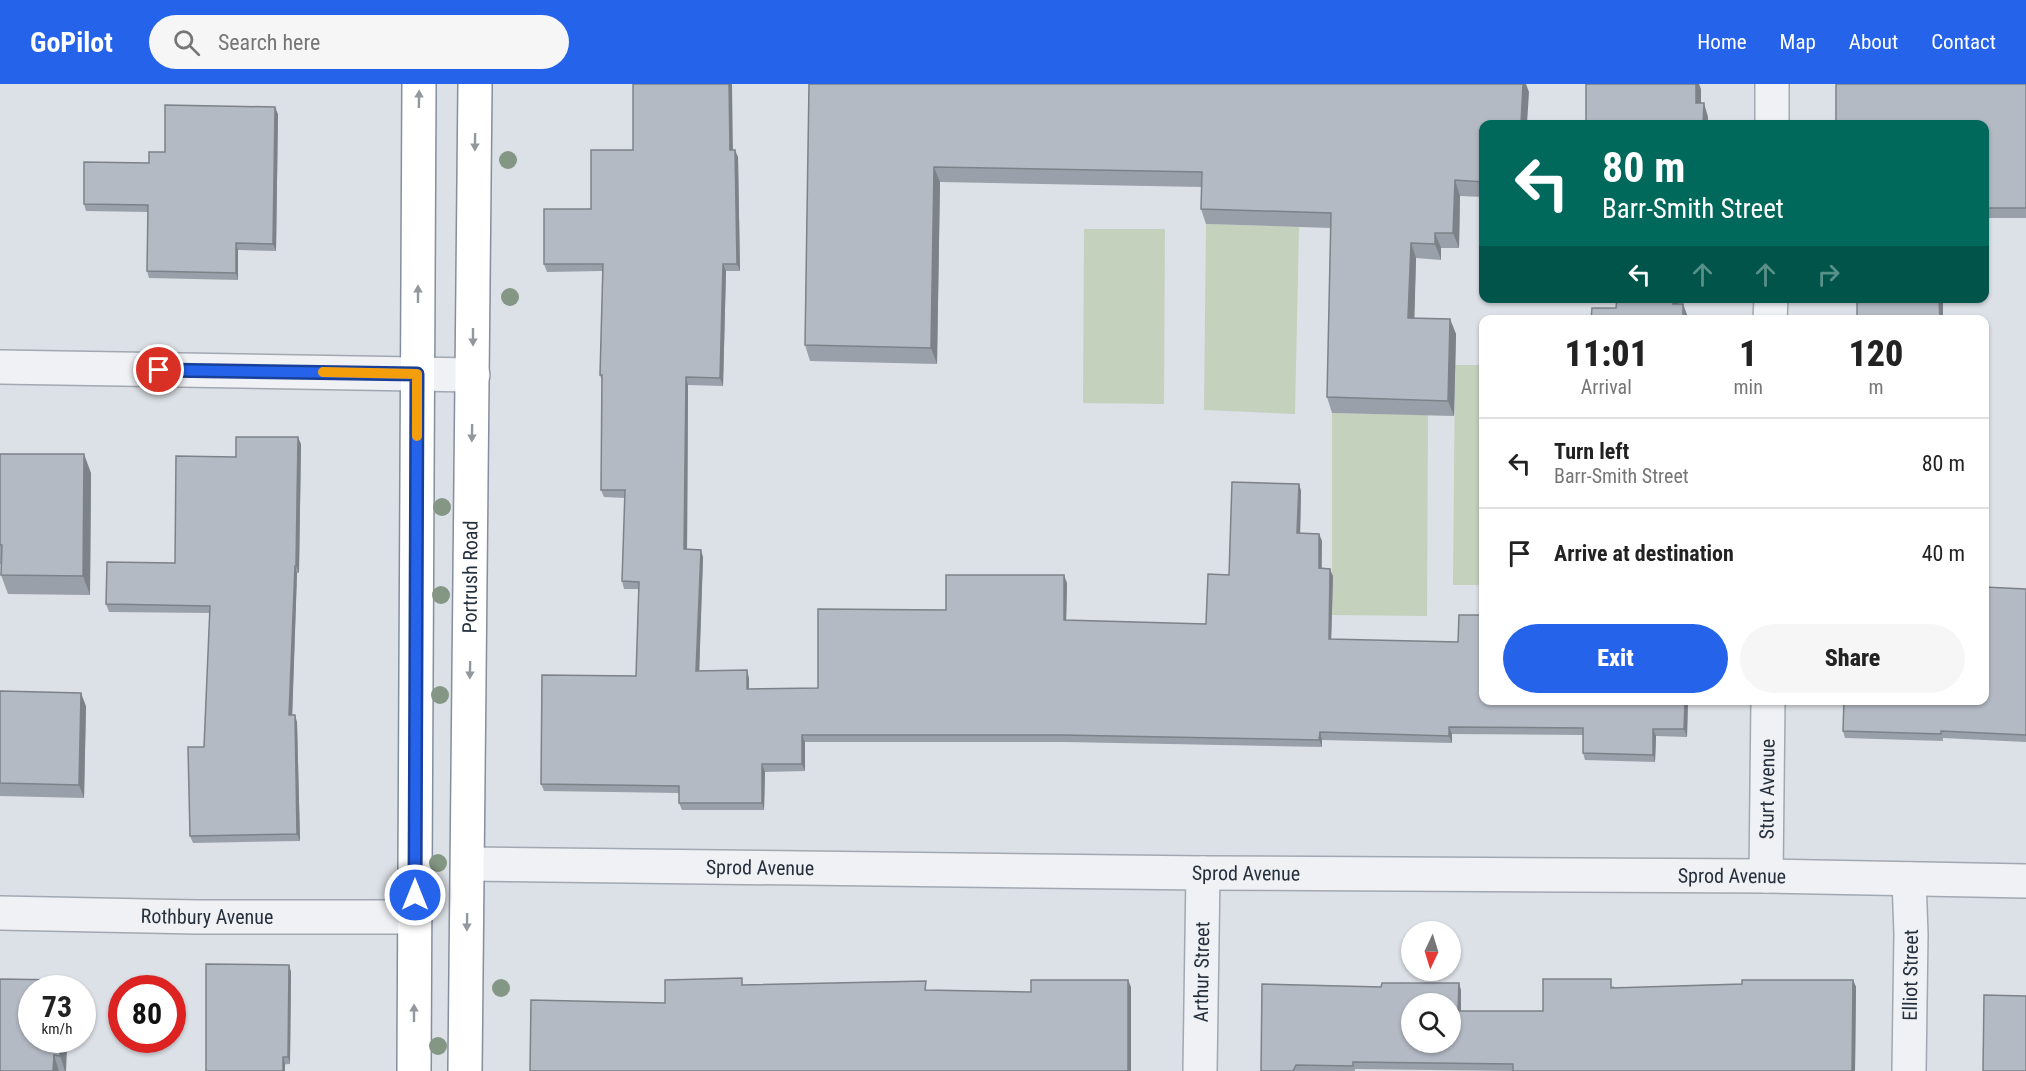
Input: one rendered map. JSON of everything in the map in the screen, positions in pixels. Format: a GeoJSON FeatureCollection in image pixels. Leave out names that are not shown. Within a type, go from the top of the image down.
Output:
{"type":"FeatureCollection","features":[{"type":"Feature","properties":{"kind":"highway"},"geometry":{"type":"LineString","coordinates":[[414,1071],[419,84]]}},
{"type":"Feature","properties":{"kind":"highway","name":"Portrush Road"},"geometry":{"type":"LineString","coordinates":[[465,1071],[475,84]]}},
{"type":"Feature","properties":{"kind":"street"},"geometry":{"type":"LineString","coordinates":[[1772,84],[1772,120]]}},
{"type":"Feature","properties":{"kind":"street"},"geometry":{"type":"LineString","coordinates":[[0,367],[473,375]]}},
{"type":"Feature","properties":{"kind":"street","name":"Sturt Avenue"},"geometry":{"type":"LineString","coordinates":[[1766,876],[1768,705]]}},
{"type":"Feature","properties":{"kind":"street","name":"Sprod Avenue"},"geometry":{"type":"LineString","coordinates":[[468,864],[1203,873],[1766,876],[2026,881]]}},
{"type":"Feature","properties":{"kind":"street","name":"Arthur Street"},"geometry":{"type":"LineString","coordinates":[[1200,1071],[1203,873]]}},
{"type":"Feature","properties":{"kind":"street","name":"Elliot Street"},"geometry":{"type":"LineString","coordinates":[[1909,879],[1911,934],[1909,1071]]}},
{"type":"Feature","properties":{"kind":"street","name":"Rothbury Avenue"},"geometry":{"type":"LineString","coordinates":[[0,913],[208,917],[415,917]]}},
{"type":"Feature","properties":{"kind":"green space"},"geometry":{"type":"Polygon","coordinates":[[[1206,224],[1299,227],[1295,414],[1204,410],[1206,224]]]}},
{"type":"Feature","properties":{"kind":"green space"},"geometry":{"type":"Polygon","coordinates":[[[1084,229],[1165,229],[1164,404],[1083,403],[1084,229]]]}},
{"type":"Feature","properties":{"kind":"green space"},"geometry":{"type":"Polygon","coordinates":[[[1455,365],[1479,365],[1479,585],[1453,585],[1455,365]]]}},
{"type":"Feature","properties":{"kind":"green space"},"geometry":{"type":"Polygon","coordinates":[[[1332,413],[1428,415],[1427,616],[1332,615],[1332,413]]]}},
{"type":"Feature","properties":{"kind":"building"},"geometry":{"type":"Polygon","coordinates":[[[633,84],[729,84],[730,150],[735,150],[737,264],[723,264],[720,378],[686,377],[684,549],[701,550],[696,671],[747,670],[747,689],[818,688],[818,609],[946,610],[946,575],[1064,575],[1064,620],[1206,624],[1208,574],[1229,575],[1232,482],[1299,484],[1297,533],[1319,534],[1319,568],[1330,569],[1329,639],[1458,642],[1459,615],[1479,615],[1479,705],[1685,705],[1684,729],[1653,729],[1653,755],[1583,753],[1583,728],[1449,727],[1449,736],[1320,732],[1319,740],[1062,735],[802,735],[802,764],[762,764],[762,803],[679,803],[679,786],[541,784],[542,675],[636,676],[639,582],[622,581],[625,490],[601,490],[602,375],[600,375],[603,264],[544,264],[544,209],[591,209],[591,150],[633,150],[633,84]]]}},
{"type":"Feature","properties":{"kind":"building"},"geometry":{"type":"Polygon","coordinates":[[[809,84],[1523,84],[1521,120],[1479,120],[1479,182],[1455,180],[1453,233],[1435,233],[1435,244],[1411,243],[1408,318],[1450,319],[1448,401],[1327,397],[1331,213],[1201,209],[1202,172],[934,167],[931,348],[805,345],[809,84]]]}},
{"type":"Feature","properties":{"kind":"building"},"geometry":{"type":"Polygon","coordinates":[[[1586,84],[1696,84],[1696,103],[1704,103],[1703,120],[1586,120],[1586,84]]]}},
{"type":"Feature","properties":{"kind":"building"},"geometry":{"type":"Polygon","coordinates":[[[1836,84],[2026,84],[2026,208],[1989,208],[1989,120],[1836,120],[1836,84]]]}},
{"type":"Feature","properties":{"kind":"building"},"geometry":{"type":"Polygon","coordinates":[[[165,105],[275,107],[273,244],[236,243],[236,273],[147,271],[148,205],[84,204],[84,162],[149,163],[149,152],[165,152],[165,105]]]}},
{"type":"Feature","properties":{"kind":"building"},"geometry":{"type":"Polygon","coordinates":[[[1616,303],[1683,304],[1683,315],[1591,315],[1592,308],[1616,308],[1616,303]]]}},
{"type":"Feature","properties":{"kind":"building"},"geometry":{"type":"Polygon","coordinates":[[[1857,303],[1939,303],[1940,315],[1857,315],[1857,303]]]}},
{"type":"Feature","properties":{"kind":"building"},"geometry":{"type":"Polygon","coordinates":[[[236,437],[298,437],[296,566],[289,715],[295,715],[297,834],[190,836],[188,747],[204,747],[210,606],[106,604],[107,562],[175,563],[176,456],[236,457],[236,437]]]}},
{"type":"Feature","properties":{"kind":"building"},"geometry":{"type":"Polygon","coordinates":[[[0,454],[84,454],[83,576],[1,575],[0,454]]]}},
{"type":"Feature","properties":{"kind":"building"},"geometry":{"type":"Polygon","coordinates":[[[1989,587],[2026,589],[2026,735],[1941,731],[1941,734],[1843,731],[1844,705],[1989,705],[1989,587]]]}},
{"type":"Feature","properties":{"kind":"building"},"geometry":{"type":"Polygon","coordinates":[[[0,691],[81,693],[79,785],[0,783],[0,691]]]}},
{"type":"Feature","properties":{"kind":"building"},"geometry":{"type":"Polygon","coordinates":[[[206,964],[289,965],[288,1057],[283,1057],[283,1071],[206,1071],[206,964]]]}},
{"type":"Feature","properties":{"kind":"building"},"geometry":{"type":"Polygon","coordinates":[[[742,978],[742,985],[926,981],[925,990],[1031,992],[1031,980],[1128,980],[1128,1071],[530,1071],[531,1000],[665,1003],[665,980],[742,978]]]}},
{"type":"Feature","properties":{"kind":"building"},"geometry":{"type":"Polygon","coordinates":[[[0,979],[18,979],[18,1053],[60,1053],[60,1056],[54,1055],[53,1071],[0,1071],[0,979]]]}},
{"type":"Feature","properties":{"kind":"building"},"geometry":{"type":"Polygon","coordinates":[[[1543,979],[1611,979],[1611,988],[1742,984],[1742,980],[1853,980],[1852,1071],[1513,1071],[1513,1064],[1353,1062],[1353,1066],[1296,1065],[1293,1071],[1261,1071],[1262,984],[1381,987],[1382,983],[1459,983],[1459,993],[1401,993],[1401,1053],[1461,1053],[1461,1011],[1543,1011],[1543,979]]]}},
{"type":"Feature","properties":{"kind":"building"},"geometry":{"type":"Polygon","coordinates":[[[1984,995],[2026,996],[2026,1071],[1983,1071],[1984,995]]]}},
{"type":"Feature","properties":{"kind":"slow traffic"},"geometry":{"type":"LineString","coordinates":[[323,372],[417,374],[417,436]]}},
{"type":"Feature","properties":{"kind":"route"},"geometry":{"type":"LineString","coordinates":[[159,370],[417,374],[415,895]]}}]}
